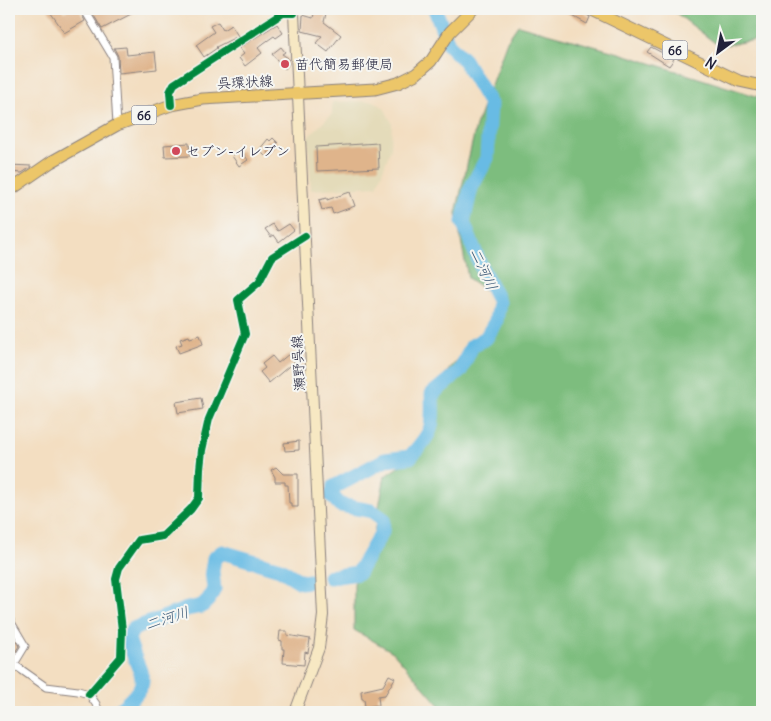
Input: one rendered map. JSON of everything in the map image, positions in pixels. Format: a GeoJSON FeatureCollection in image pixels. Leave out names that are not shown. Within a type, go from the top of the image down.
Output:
{"type":"FeatureCollection","features":[{"type":"Feature","properties":{"kind":"main road","name":"呉環状線"},"geometry":{"type":"LineString","coordinates":[[9,191],[51,162],[117,125],[171,105],[203,99],[376,89],[398,83],[416,74],[430,61],[450,32],[473,9]]}},
{"type":"Feature","properties":{"kind":"main road","name":"66"},"geometry":{"type":"LineString","coordinates":[[590,9],[740,81],[762,86]]}},
{"type":"Feature","properties":{"kind":"main road","name":"瀬野呉線"},"geometry":{"type":"LineString","coordinates":[[294,11],[323,615],[319,648],[295,712]]}},
{"type":"Feature","properties":{"kind":"street"},"geometry":{"type":"LineString","coordinates":[[84,9],[113,57],[117,125]]}},
{"type":"Feature","properties":{"kind":"street"},"geometry":{"type":"LineString","coordinates":[[171,105],[170,92],[174,84],[283,13],[294,11]]}},
{"type":"Feature","properties":{"kind":"street"},"geometry":{"type":"LineString","coordinates":[[89,694],[121,657],[122,630],[116,579],[119,568],[140,540],[163,536],[199,498],[202,450],[209,419],[245,334],[238,300],[259,282],[272,257],[305,236]]}},
{"type":"Feature","properties":{"kind":"street"},"geometry":{"type":"LineString","coordinates":[[9,619],[25,646],[11,662],[46,687],[89,694],[99,712]]}},
{"type":"Feature","properties":{"kind":"shaded area"},"geometry":{"type":"Polygon","coordinates":[[[374,101],[384,108],[392,123],[391,148],[377,186],[311,190],[308,137],[332,114],[332,102],[374,101]]]}},
{"type":"Feature","properties":{"kind":"green space"},"geometry":{"type":"Polygon","coordinates":[[[679,9],[762,9],[762,39],[719,46],[676,13],[679,9]]]}},
{"type":"Feature","properties":{"kind":"green space"},"geometry":{"type":"Polygon","coordinates":[[[518,25],[619,53],[762,98],[762,712],[445,712],[393,652],[354,630],[354,583],[369,558],[385,476],[423,450],[429,393],[472,343],[490,331],[497,298],[468,278],[456,213],[476,126],[507,41],[518,25]]]}},
{"type":"Feature","properties":{"kind":"building"},"geometry":{"type":"Polygon","coordinates":[[[48,9],[62,9],[64,12],[70,9],[79,9],[85,21],[64,33],[48,9]]]}},
{"type":"Feature","properties":{"kind":"building"},"geometry":{"type":"Polygon","coordinates":[[[90,9],[128,9],[131,14],[102,29],[90,9]]]}},
{"type":"Feature","properties":{"kind":"building"},"geometry":{"type":"Polygon","coordinates":[[[315,9],[327,9],[324,22],[341,35],[328,52],[316,43],[322,36],[302,31],[303,15],[313,18],[315,9]]]}},
{"type":"Feature","properties":{"kind":"building"},"geometry":{"type":"Polygon","coordinates":[[[560,9],[578,9],[590,17],[587,24],[560,9]]]}},
{"type":"Feature","properties":{"kind":"building"},"geometry":{"type":"Polygon","coordinates":[[[218,22],[223,30],[231,25],[238,36],[216,47],[204,57],[196,45],[214,32],[210,26],[218,22]]]}},
{"type":"Feature","properties":{"kind":"building"},"geometry":{"type":"Polygon","coordinates":[[[277,24],[283,33],[276,38],[274,36],[258,48],[262,53],[245,66],[239,58],[244,54],[239,48],[277,24]]]}},
{"type":"Feature","properties":{"kind":"building"},"geometry":{"type":"Polygon","coordinates":[[[126,47],[127,55],[155,52],[157,69],[119,73],[118,56],[114,48],[126,47]]]}},
{"type":"Feature","properties":{"kind":"building"},"geometry":{"type":"Polygon","coordinates":[[[281,47],[285,52],[282,54],[288,58],[289,63],[285,69],[272,54],[281,47]]]}},
{"type":"Feature","properties":{"kind":"building"},"geometry":{"type":"Polygon","coordinates":[[[651,47],[674,59],[669,66],[647,52],[651,47]]]}},
{"type":"Feature","properties":{"kind":"building"},"geometry":{"type":"Polygon","coordinates":[[[273,138],[278,143],[265,156],[259,150],[268,139],[270,141],[273,138]]]}},
{"type":"Feature","properties":{"kind":"building","name":"セブン-イレブン"},"geometry":{"type":"Polygon","coordinates":[[[189,143],[190,156],[165,157],[164,145],[189,143]]]}},
{"type":"Feature","properties":{"kind":"building"},"geometry":{"type":"Polygon","coordinates":[[[378,143],[379,168],[317,171],[316,147],[378,143]]]}},
{"type":"Feature","properties":{"kind":"building"},"geometry":{"type":"Polygon","coordinates":[[[241,150],[248,160],[239,166],[232,156],[241,150]]]}},
{"type":"Feature","properties":{"kind":"building"},"geometry":{"type":"Polygon","coordinates":[[[9,165],[31,167],[22,173],[9,172],[9,165]]]}},
{"type":"Feature","properties":{"kind":"building"},"geometry":{"type":"Polygon","coordinates":[[[350,192],[355,206],[333,214],[331,208],[322,210],[319,200],[327,198],[327,200],[350,192]]]}},
{"type":"Feature","properties":{"kind":"building"},"geometry":{"type":"Polygon","coordinates":[[[273,224],[278,231],[289,224],[294,230],[279,242],[274,235],[271,237],[265,229],[273,224]]]}},
{"type":"Feature","properties":{"kind":"building"},"geometry":{"type":"Polygon","coordinates":[[[200,335],[203,344],[179,353],[176,346],[182,344],[180,339],[200,335]]]}},
{"type":"Feature","properties":{"kind":"building"},"geometry":{"type":"Polygon","coordinates":[[[289,354],[295,361],[269,383],[260,372],[265,368],[262,364],[272,356],[278,363],[289,354]]]}},
{"type":"Feature","properties":{"kind":"building"},"geometry":{"type":"Polygon","coordinates":[[[201,398],[203,409],[178,413],[176,402],[201,398]]]}},
{"type":"Feature","properties":{"kind":"building"},"geometry":{"type":"Polygon","coordinates":[[[299,441],[299,450],[285,451],[284,443],[299,441]]]}},
{"type":"Feature","properties":{"kind":"building"},"geometry":{"type":"Polygon","coordinates":[[[276,467],[283,474],[298,474],[298,507],[291,507],[291,503],[289,503],[288,485],[285,485],[285,482],[275,482],[275,477],[271,470],[276,467]]]}},
{"type":"Feature","properties":{"kind":"building"},"geometry":{"type":"Polygon","coordinates":[[[280,631],[287,631],[287,635],[310,639],[308,653],[305,652],[304,665],[283,663],[284,649],[282,649],[282,641],[279,640],[280,631]]]}},
{"type":"Feature","properties":{"kind":"building"},"geometry":{"type":"Polygon","coordinates":[[[9,636],[19,646],[12,657],[9,656],[9,636]]]}},
{"type":"Feature","properties":{"kind":"building"},"geometry":{"type":"Polygon","coordinates":[[[389,675],[395,678],[385,695],[378,696],[379,705],[365,707],[361,691],[383,686],[389,675]]]}},
{"type":"Feature","properties":{"kind":"waterway","name":"二河川"},"geometry":{"type":"LineString","coordinates":[[330,577],[358,573],[382,532],[383,519],[372,511],[340,505],[332,496],[334,487],[385,460],[410,457],[428,434],[432,422],[432,394],[460,371],[472,346],[486,338],[496,321],[499,302],[482,269],[463,222],[471,188],[487,158],[490,104],[464,60],[448,44],[435,9]]}},
{"type":"Feature","properties":{"kind":"waterway","name":"二河川"},"geometry":{"type":"LineString","coordinates":[[117,712],[130,701],[141,685],[142,678],[128,638],[133,629],[187,609],[202,606],[209,599],[214,589],[212,571],[214,558],[222,552],[280,569],[301,582],[310,581]]}},
{"type":"Feature","properties":{"kind":"cycle path"},"geometry":{"type":"LineString","coordinates":[[171,105],[170,92],[174,84],[283,13],[294,13]]}},
{"type":"Feature","properties":{"kind":"cycle path"},"geometry":{"type":"LineString","coordinates":[[89,694],[121,657],[122,630],[116,579],[119,568],[139,540],[163,536],[191,509],[199,498],[202,450],[209,419],[245,334],[238,300],[259,282],[272,257],[305,236]]}},
{"type":"Feature","properties":{"kind":"place","name":"苗代簡易郵便局"},"geometry":{"type":"Point","coordinates":[285,64]}},
{"type":"Feature","properties":{"kind":"place","name":"セブン-イレブン"},"geometry":{"type":"Point","coordinates":[176,151]}}]}
